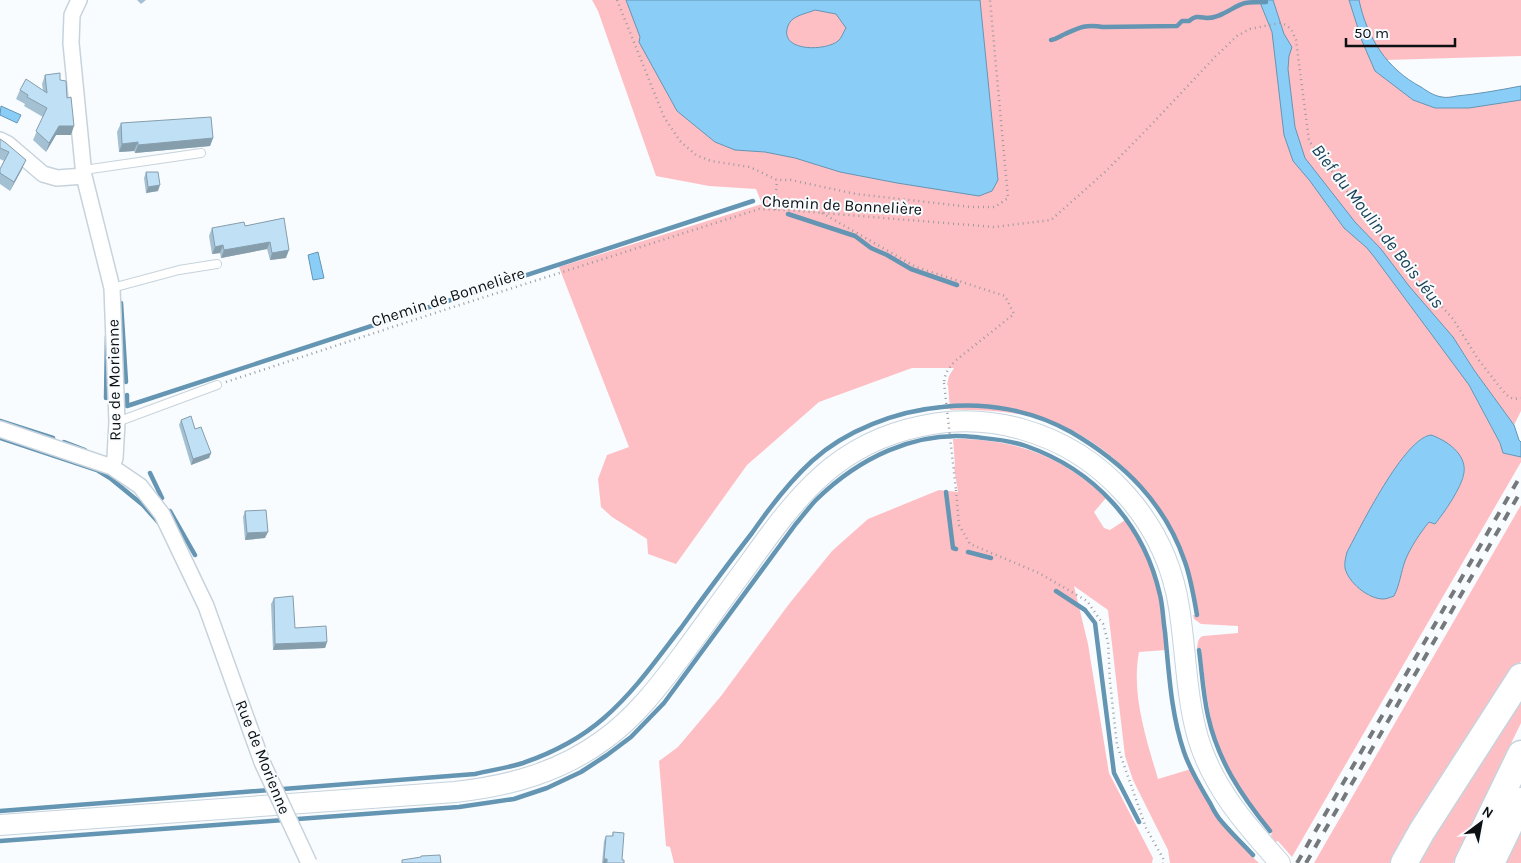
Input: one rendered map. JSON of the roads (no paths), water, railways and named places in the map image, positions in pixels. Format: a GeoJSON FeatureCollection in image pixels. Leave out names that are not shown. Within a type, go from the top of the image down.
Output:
{"type":"FeatureCollection","features":[{"type":"Feature","properties":{"kind":"highway"},"geometry":{"type":"LineString","coordinates":[[1404,863],[1422,831],[1521,677]]}},
{"type":"Feature","properties":{"kind":"highway"},"geometry":{"type":"LineString","coordinates":[[1468,863],[1521,754]]}},
{"type":"Feature","properties":{"kind":"highway"},"geometry":{"type":"LineString","coordinates":[[1491,863],[1521,801]]}},
{"type":"Feature","properties":{"kind":"main road"},"geometry":{"type":"LineString","coordinates":[[0,825],[455,792],[503,785],[545,772],[596,745],[635,713],[671,670],[789,510],[812,483],[825,472],[853,452],[909,428],[930,424],[972,422],[991,423],[1017,428],[1053,440],[1072,450],[1104,472],[1131,500],[1144,517],[1156,537],[1174,583],[1179,605],[1192,709],[1198,737],[1206,760],[1216,782],[1229,803],[1280,863]]}},
{"type":"Feature","properties":{"kind":"street","name":"Rue de Morienne"},"geometry":{"type":"LineString","coordinates":[[79,0],[72,15],[71,43],[84,173],[112,288],[117,422],[115,458],[112,467],[140,486],[162,514],[206,606],[262,762],[309,863]]}},
{"type":"Feature","properties":{"kind":"street"},"geometry":{"type":"LineString","coordinates":[[0,140],[8,144],[43,174],[58,178],[84,173]]}},
{"type":"Feature","properties":{"kind":"street"},"geometry":{"type":"LineString","coordinates":[[0,429],[112,467]]}},
{"type":"Feature","properties":{"kind":"lane"},"geometry":{"type":"LineString","coordinates":[[84,173],[201,153]]}},
{"type":"Feature","properties":{"kind":"lane"},"geometry":{"type":"LineString","coordinates":[[112,288],[178,270],[217,264]]}},
{"type":"Feature","properties":{"kind":"lane"},"geometry":{"type":"LineString","coordinates":[[117,422],[217,385]]}},
{"type":"Feature","properties":{"kind":"water"},"geometry":{"type":"Polygon","coordinates":[[[626,0],[980,0],[998,180],[992,191],[979,196],[840,172],[795,158],[765,152],[735,150],[715,142],[677,111],[639,42],[640,37],[626,0]],[[815,10],[798,16],[789,23],[787,37],[798,46],[815,48],[832,44],[839,40],[846,28],[836,14],[815,10]]]}},
{"type":"Feature","properties":{"kind":"water"},"geometry":{"type":"Polygon","coordinates":[[[1259,0],[1273,0],[1284,34],[1292,47],[1288,69],[1295,127],[1305,158],[1355,222],[1381,249],[1409,286],[1453,337],[1474,370],[1514,425],[1521,442],[1521,457],[1503,453],[1500,443],[1469,385],[1375,258],[1367,248],[1344,228],[1293,161],[1284,135],[1272,32],[1259,0]]]}},
{"type":"Feature","properties":{"kind":"water"},"geometry":{"type":"Polygon","coordinates":[[[1349,0],[1359,0],[1367,27],[1380,51],[1389,62],[1409,80],[1428,92],[1447,97],[1521,86],[1521,100],[1469,108],[1435,108],[1413,100],[1375,71],[1362,41],[1349,0]]]}},
{"type":"Feature","properties":{"kind":"water"},"geometry":{"type":"Polygon","coordinates":[[[1,106],[21,115],[17,123],[0,115],[1,106]]]}},
{"type":"Feature","properties":{"kind":"water"},"geometry":{"type":"Polygon","coordinates":[[[318,252],[324,278],[313,280],[308,255],[318,252]]]}},
{"type":"Feature","properties":{"kind":"water"},"geometry":{"type":"Polygon","coordinates":[[[1431,435],[1449,444],[1459,454],[1464,466],[1463,479],[1439,519],[1435,524],[1429,522],[1412,546],[1405,561],[1394,596],[1384,599],[1371,596],[1350,579],[1345,568],[1347,552],[1372,505],[1396,467],[1408,451],[1420,440],[1431,435]]]}},
{"type":"Feature","properties":{"kind":"waterway"},"geometry":{"type":"LineString","coordinates":[[1051,40],[1087,26],[1177,26],[1182,21],[1189,21],[1196,17],[1218,16],[1245,3],[1266,2]]}},
{"type":"Feature","properties":{"kind":"waterway"},"geometry":{"type":"LineString","coordinates":[[127,395],[127,406],[753,201]]}},
{"type":"Feature","properties":{"kind":"waterway"},"geometry":{"type":"LineString","coordinates":[[788,214],[855,236],[871,248],[911,269],[957,285]]}},
{"type":"Feature","properties":{"kind":"waterway"},"geometry":{"type":"LineString","coordinates":[[121,303],[126,382]]}},
{"type":"Feature","properties":{"kind":"waterway"},"geometry":{"type":"LineString","coordinates":[[106,398],[107,336]]}},
{"type":"Feature","properties":{"kind":"waterway"},"geometry":{"type":"LineString","coordinates":[[0,811],[475,774],[517,765],[545,755],[586,732],[604,718],[645,675],[773,504],[795,477],[812,461],[840,440],[856,431],[890,418],[925,409],[975,406],[1008,409],[1025,413],[1056,424],[1108,457],[1140,486],[1166,521],[1177,541],[1185,562],[1197,615]]}},
{"type":"Feature","properties":{"kind":"waterway"},"geometry":{"type":"LineString","coordinates":[[0,421],[53,438]]}},
{"type":"Feature","properties":{"kind":"waterway"},"geometry":{"type":"LineString","coordinates":[[0,841],[459,807],[514,799],[547,788],[581,772],[607,755],[631,737],[664,703],[795,525],[814,502],[833,485],[851,471],[889,450],[930,438],[952,436],[1013,442],[1051,456],[1074,469],[1095,485],[1129,523],[1142,545],[1160,595],[1173,708],[1186,759],[1218,818],[1253,855]]}},
{"type":"Feature","properties":{"kind":"waterway"},"geometry":{"type":"LineString","coordinates":[[0,438],[97,470],[110,478],[111,476]]}},
{"type":"Feature","properties":{"kind":"waterway"},"geometry":{"type":"LineString","coordinates":[[64,442],[85,450]]}},
{"type":"Feature","properties":{"kind":"waterway"},"geometry":{"type":"LineString","coordinates":[[150,473],[162,498]]}},
{"type":"Feature","properties":{"kind":"waterway"},"geometry":{"type":"LineString","coordinates":[[110,478],[143,505],[159,523]]}},
{"type":"Feature","properties":{"kind":"waterway"},"geometry":{"type":"LineString","coordinates":[[946,492],[953,548],[956,549]]}},
{"type":"Feature","properties":{"kind":"waterway"},"geometry":{"type":"LineString","coordinates":[[170,511],[195,555]]}},
{"type":"Feature","properties":{"kind":"waterway"},"geometry":{"type":"LineString","coordinates":[[968,552],[991,558]]}},
{"type":"Feature","properties":{"kind":"waterway"},"geometry":{"type":"LineString","coordinates":[[1056,591],[1085,610],[1095,623],[1114,773],[1139,822]]}},
{"type":"Feature","properties":{"kind":"waterway"},"geometry":{"type":"LineString","coordinates":[[1199,650],[1206,708],[1218,748],[1240,791],[1270,831]]}},
{"type":"Feature","properties":{"kind":"railway"},"geometry":{"type":"LineString","coordinates":[[1297,863],[1521,475]]}},
{"type":"Feature","properties":{"kind":"railway"},"geometry":{"type":"LineString","coordinates":[[1306,863],[1521,491]]}},
{"type":"Feature","properties":{"kind":"water label","name":"Bief du Moulin de Bois Jéus"},"geometry":{"type":"Point","coordinates":[1378,226]}}]}
